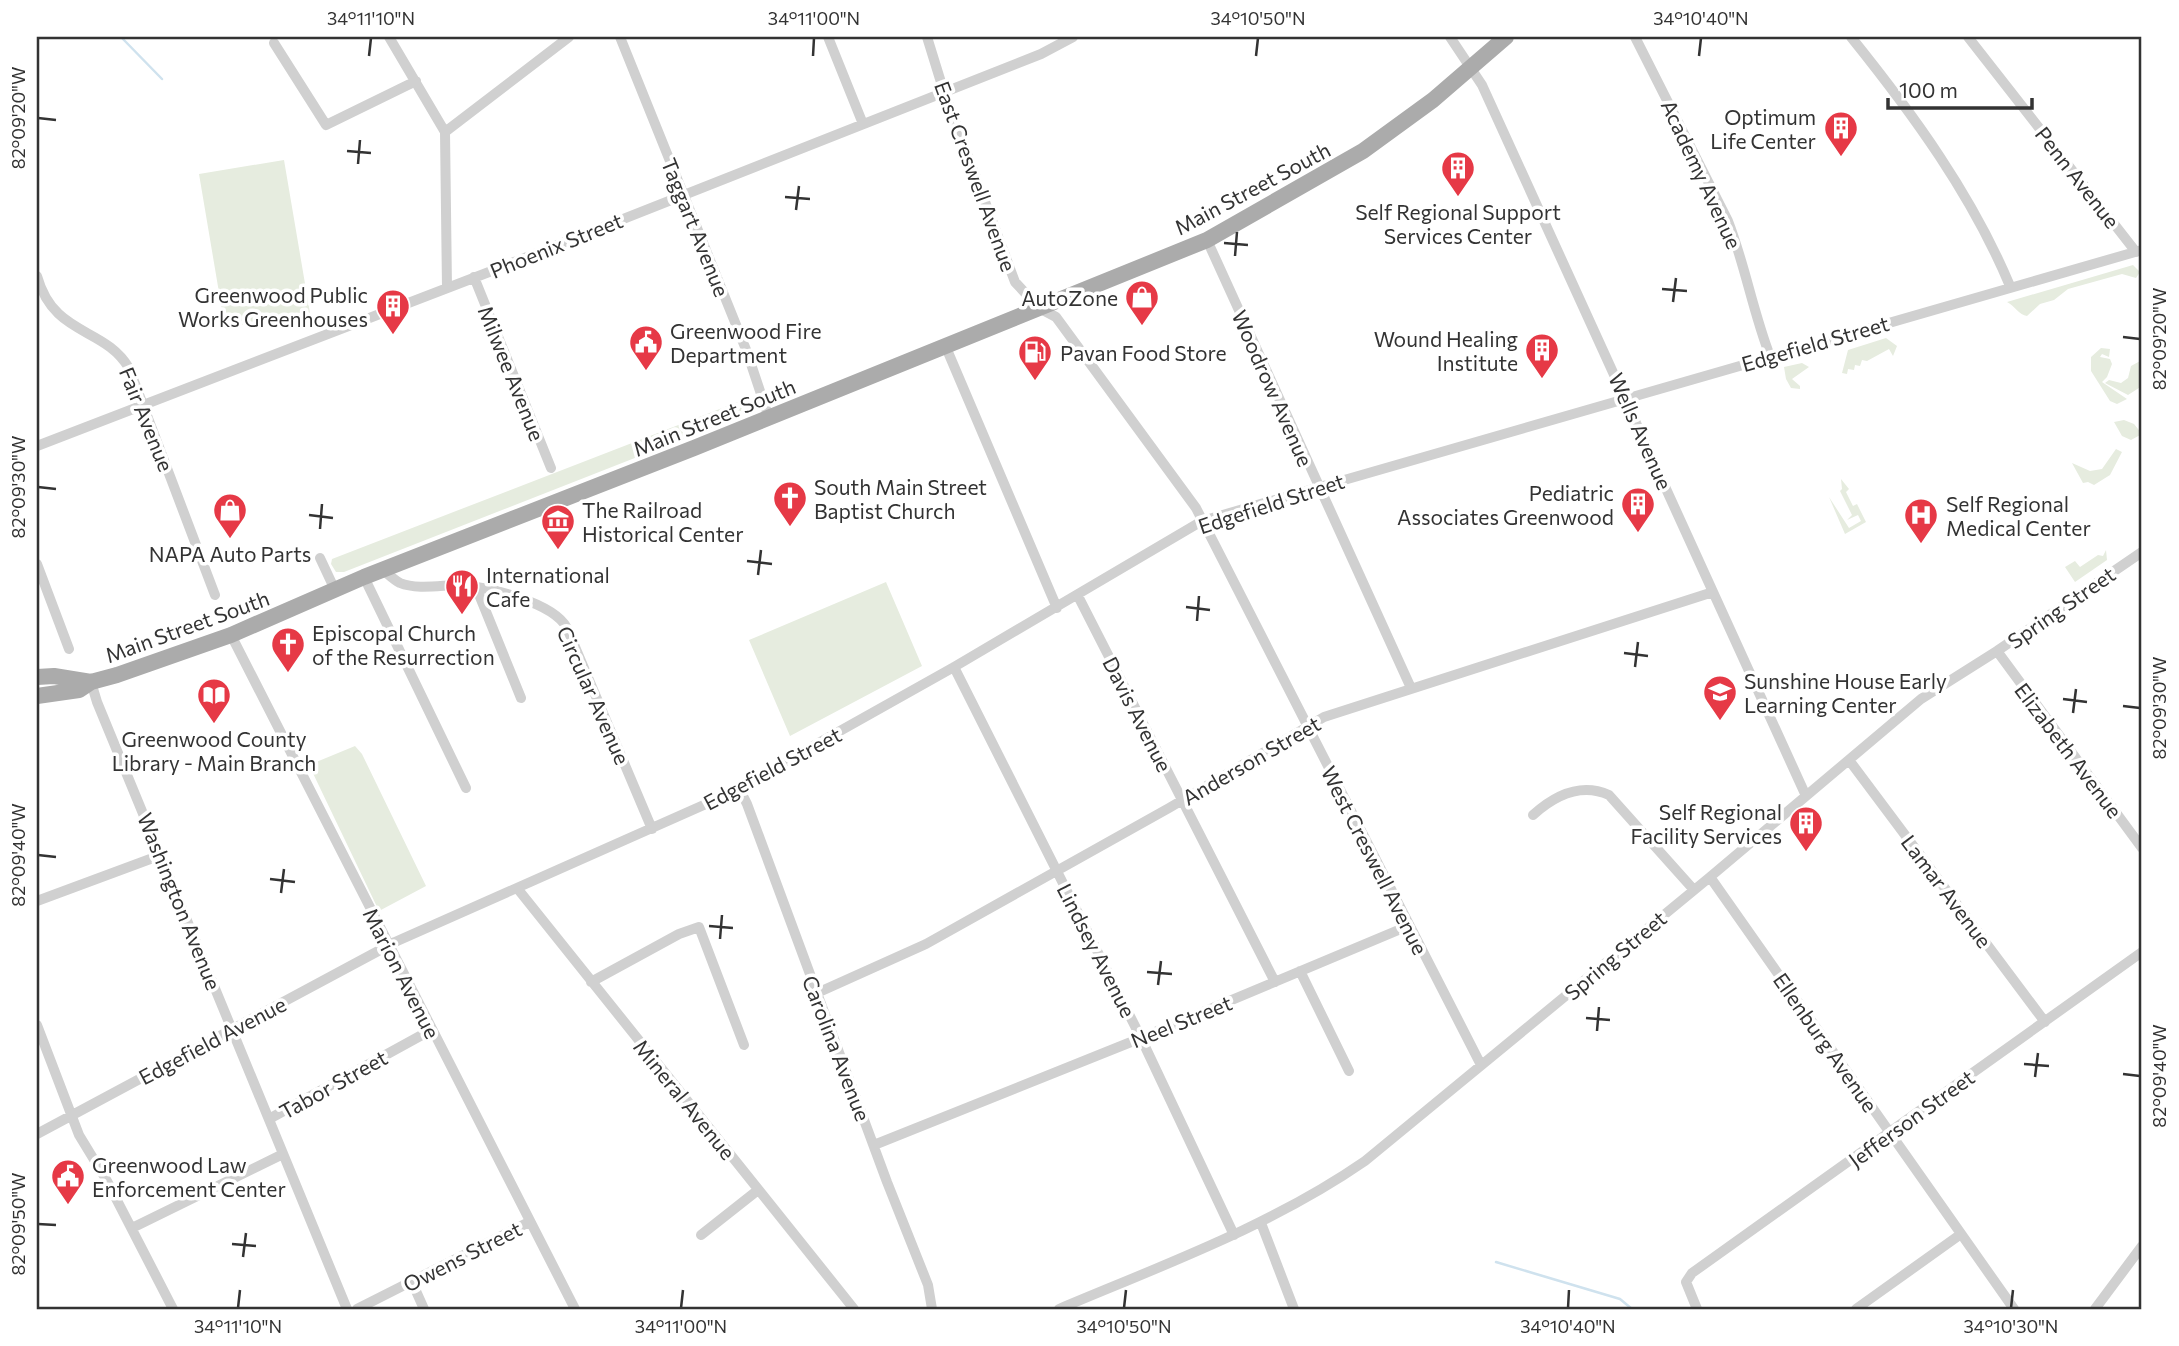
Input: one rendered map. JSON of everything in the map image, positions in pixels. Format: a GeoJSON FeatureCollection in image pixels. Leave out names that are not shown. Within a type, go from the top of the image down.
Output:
{"type":"FeatureCollection","features":[{"type":"Feature","properties":{"kind":"main road","name":"Main Street South"},"geometry":{"type":"LineString","coordinates":[[37,695],[79,690],[91,682],[117,676],[231,635],[364,577],[769,418],[1207,240],[1363,151],[1427,105],[1506,37]]}},
{"type":"Feature","properties":{"kind":"main road","name":"Main Street South"},"geometry":{"type":"LineString","coordinates":[[37,677],[54,676],[91,682]]}},
{"type":"Feature","properties":{"kind":"street"},"geometry":{"type":"LineString","coordinates":[[389,37],[445,132],[447,288]]}},
{"type":"Feature","properties":{"kind":"street"},"geometry":{"type":"LineString","coordinates":[[445,132],[569,37]]}},
{"type":"Feature","properties":{"kind":"street","name":"Taggart Avenue"},"geometry":{"type":"LineString","coordinates":[[620,37],[747,352],[769,418]]}},
{"type":"Feature","properties":{"kind":"street"},"geometry":{"type":"LineString","coordinates":[[828,37],[863,124]]}},
{"type":"Feature","properties":{"kind":"street","name":"East Creswell Avenue"},"geometry":{"type":"LineString","coordinates":[[927,37],[944,92],[1015,282],[1039,308]]}},
{"type":"Feature","properties":{"kind":"street","name":"Phoenix Street"},"geometry":{"type":"LineString","coordinates":[[37,446],[684,195],[1041,54],[1073,37]]}},
{"type":"Feature","properties":{"kind":"street","name":"Wells Avenue"},"geometry":{"type":"LineString","coordinates":[[1450,37],[1482,85],[1806,796]]}},
{"type":"Feature","properties":{"kind":"street","name":"Academy Avenue"},"geometry":{"type":"LineString","coordinates":[[1635,37],[1728,221],[1740,251],[1770,356]]}},
{"type":"Feature","properties":{"kind":"street"},"geometry":{"type":"LineString","coordinates":[[1852,37],[1914,120],[1970,204],[2010,286]]}},
{"type":"Feature","properties":{"kind":"street","name":"Penn Avenue"},"geometry":{"type":"LineString","coordinates":[[1968,37],[2139,251]]}},
{"type":"Feature","properties":{"kind":"street"},"geometry":{"type":"LineString","coordinates":[[274,43],[326,125],[416,81]]}},
{"type":"Feature","properties":{"kind":"street","name":"Woodrow Avenue"},"geometry":{"type":"LineString","coordinates":[[1207,240],[1411,688]]}},
{"type":"Feature","properties":{"kind":"street","name":"Edgefield Street"},"geometry":{"type":"LineString","coordinates":[[388,946],[739,788],[1078,596],[1202,521],[2139,251]]}},
{"type":"Feature","properties":{"kind":"street","name":"Fair Avenue"},"geometry":{"type":"LineString","coordinates":[[37,276],[44,294],[58,315],[110,347],[124,360],[215,595]]}},
{"type":"Feature","properties":{"kind":"street","name":"Milwee Avenue"},"geometry":{"type":"LineString","coordinates":[[474,277],[551,468]]}},
{"type":"Feature","properties":{"kind":"street","name":"West Creswell Avenue"},"geometry":{"type":"LineString","coordinates":[[1039,308],[1056,317],[1196,508],[1481,1065]]}},
{"type":"Feature","properties":{"kind":"street"},"geometry":{"type":"LineString","coordinates":[[946,345],[1057,608]]}},
{"type":"Feature","properties":{"kind":"street","name":"Spring Street"},"geometry":{"type":"LineString","coordinates":[[1059,1309],[1261,1223],[1320,1191],[1365,1161],[1921,699],[1997,651],[2142,552]]}},
{"type":"Feature","properties":{"kind":"street"},"geometry":{"type":"LineString","coordinates":[[320,558],[335,590]]}},
{"type":"Feature","properties":{"kind":"street"},"geometry":{"type":"LineString","coordinates":[[37,564],[69,649]]}},
{"type":"Feature","properties":{"kind":"street","name":"Circular Avenue"},"geometry":{"type":"LineString","coordinates":[[383,570],[401,583],[493,590],[549,610],[564,622],[652,829]]}},
{"type":"Feature","properties":{"kind":"street"},"geometry":{"type":"LineString","coordinates":[[364,577],[466,788]]}},
{"type":"Feature","properties":{"kind":"street"},"geometry":{"type":"LineString","coordinates":[[476,587],[521,698]]}},
{"type":"Feature","properties":{"kind":"street","name":"Anderson Street"},"geometry":{"type":"LineString","coordinates":[[817,993],[926,944],[1334,713],[1713,592]]}},
{"type":"Feature","properties":{"kind":"street","name":"Davis Avenue"},"geometry":{"type":"LineString","coordinates":[[1078,596],[1276,982]]}},
{"type":"Feature","properties":{"kind":"street","name":"Marion Avenue"},"geometry":{"type":"LineString","coordinates":[[231,635],[575,1309]]}},
{"type":"Feature","properties":{"kind":"street","name":"Elizabeth Avenue"},"geometry":{"type":"LineString","coordinates":[[1997,651],[2142,848]]}},
{"type":"Feature","properties":{"kind":"street","name":"Lindsey Avenue"},"geometry":{"type":"LineString","coordinates":[[954,667],[1141,1038],[1234,1235]]}},
{"type":"Feature","properties":{"kind":"street","name":"Washington Avenue"},"geometry":{"type":"LineString","coordinates":[[91,682],[269,1119]]}},
{"type":"Feature","properties":{"kind":"street","name":"Lamar Avenue"},"geometry":{"type":"LineString","coordinates":[[1849,760],[2045,1022]]}},
{"type":"Feature","properties":{"kind":"street","name":"Carolina Avenue"},"geometry":{"type":"LineString","coordinates":[[739,788],[928,1285],[932,1309]]}},
{"type":"Feature","properties":{"kind":"street"},"geometry":{"type":"LineString","coordinates":[[1533,815],[1553,799],[1568,793],[1588,790],[1603,793],[1617,802],[1694,890]]}},
{"type":"Feature","properties":{"kind":"street"},"geometry":{"type":"LineString","coordinates":[[37,901],[161,855]]}},
{"type":"Feature","properties":{"kind":"street","name":"Ellenburg Avenue"},"geometry":{"type":"LineString","coordinates":[[1710,877],[2014,1309]]}},
{"type":"Feature","properties":{"kind":"street","name":"Mineral Avenue"},"geometry":{"type":"LineString","coordinates":[[517,888],[854,1309]]}},
{"type":"Feature","properties":{"kind":"street","name":"Neel Street"},"geometry":{"type":"LineString","coordinates":[[874,1145],[1141,1038],[1408,926]]}},
{"type":"Feature","properties":{"kind":"street"},"geometry":{"type":"LineString","coordinates":[[591,982],[679,934],[699,928],[744,1045]]}},
{"type":"Feature","properties":{"kind":"street","name":"Edgefield Avenue"},"geometry":{"type":"LineString","coordinates":[[37,1134],[388,946]]}},
{"type":"Feature","properties":{"kind":"street","name":"Jefferson Street"},"geometry":{"type":"LineString","coordinates":[[1697,1309],[1688,1286],[1687,1278],[1692,1273],[2142,952]]}},
{"type":"Feature","properties":{"kind":"street"},"geometry":{"type":"LineString","coordinates":[[1300,971],[1349,1071]]}},
{"type":"Feature","properties":{"kind":"street"},"geometry":{"type":"LineString","coordinates":[[37,1026],[79,1135],[107,1181],[173,1309]]}},
{"type":"Feature","properties":{"kind":"street","name":"Tabor Street"},"geometry":{"type":"LineString","coordinates":[[132,1228],[283,1154],[269,1119],[431,1030]]}},
{"type":"Feature","properties":{"kind":"street"},"geometry":{"type":"LineString","coordinates":[[283,1154],[347,1309]]}},
{"type":"Feature","properties":{"kind":"street"},"geometry":{"type":"LineString","coordinates":[[702,1235],[758,1190]]}},
{"type":"Feature","properties":{"kind":"street","name":"Owens Street"},"geometry":{"type":"LineString","coordinates":[[357,1309],[529,1222]]}},
{"type":"Feature","properties":{"kind":"street"},"geometry":{"type":"LineString","coordinates":[[1261,1223],[1294,1309]]}},
{"type":"Feature","properties":{"kind":"street"},"geometry":{"type":"LineString","coordinates":[[1856,1309],[1961,1234]]}},
{"type":"Feature","properties":{"kind":"street"},"geometry":{"type":"LineString","coordinates":[[2095,1309],[2142,1246]]}},
{"type":"Feature","properties":{"kind":"street"},"geometry":{"type":"LineString","coordinates":[[412,1282],[424,1309]]}},
{"type":"Feature","properties":{"kind":"shaded area"},"geometry":{"type":"Polygon","coordinates":[[[284,160],[310,313],[225,328],[199,174],[284,160]]]}},
{"type":"Feature","properties":{"kind":"shaded area"},"geometry":{"type":"Polygon","coordinates":[[[2133,265],[2140,272],[2136,278],[2122,274],[2068,289],[2054,300],[2040,304],[2027,316],[2007,302],[2133,265]]]}},
{"type":"Feature","properties":{"kind":"shaded area"},"geometry":{"type":"Polygon","coordinates":[[[1886,338],[1897,346],[1893,356],[1889,349],[1867,361],[1862,360],[1860,366],[1855,365],[1854,370],[1848,369],[1847,374],[1842,373],[1848,350],[1886,338]]]}},
{"type":"Feature","properties":{"kind":"shaded area"},"geometry":{"type":"Polygon","coordinates":[[[2101,348],[2110,349],[2109,357],[2102,354],[2100,357],[2110,359],[2112,364],[2102,382],[2127,399],[2117,404],[2110,401],[2091,371],[2091,357],[2101,348]]]}},
{"type":"Feature","properties":{"kind":"shaded area"},"geometry":{"type":"Polygon","coordinates":[[[2142,360],[2142,386],[2128,395],[2105,383],[2109,380],[2121,383],[2128,378],[2131,366],[2142,360]]]}},
{"type":"Feature","properties":{"kind":"shaded area"},"geometry":{"type":"Polygon","coordinates":[[[1802,363],[1809,367],[1792,379],[1800,389],[1791,388],[1784,367],[1802,363]]]}},
{"type":"Feature","properties":{"kind":"shaded area"},"geometry":{"type":"Polygon","coordinates":[[[743,400],[750,401],[752,412],[344,572],[336,572],[331,564],[332,559],[743,400]]]}},
{"type":"Feature","properties":{"kind":"shaded area"},"geometry":{"type":"Polygon","coordinates":[[[2124,420],[2134,424],[2142,434],[2131,440],[2122,436],[2114,422],[2124,420]]]}},
{"type":"Feature","properties":{"kind":"shaded area"},"geometry":{"type":"Polygon","coordinates":[[[2116,449],[2122,452],[2110,475],[2094,485],[2083,483],[2072,463],[2090,471],[2102,469],[2116,449]]]}},
{"type":"Feature","properties":{"kind":"shaded area"},"geometry":{"type":"Polygon","coordinates":[[[1841,479],[1849,489],[1846,492],[1853,506],[1857,504],[1866,522],[1845,534],[1829,497],[1849,528],[1861,521],[1858,515],[1847,520],[1852,515],[1840,491],[1841,479]]]}},
{"type":"Feature","properties":{"kind":"shaded area"},"geometry":{"type":"Polygon","coordinates":[[[2106,550],[2107,560],[2075,582],[2065,567],[2075,561],[2080,567],[2098,555],[2103,556],[2106,550]]]}},
{"type":"Feature","properties":{"kind":"shaded area"},"geometry":{"type":"Polygon","coordinates":[[[886,582],[922,666],[790,736],[749,640],[886,582]]]}},
{"type":"Feature","properties":{"kind":"shaded area"},"geometry":{"type":"Polygon","coordinates":[[[355,746],[362,754],[426,886],[379,911],[309,765],[355,746]]]}},
{"type":"Feature","properties":{"kind":"waterway"},"geometry":{"type":"LineString","coordinates":[[121,37],[162,79]]}},
{"type":"Feature","properties":{"kind":"waterway"},"geometry":{"type":"LineString","coordinates":[[1496,1262],[1620,1299],[1632,1309]]}},
{"type":"Feature","properties":{"kind":"place","name":"Optimum Life Center"},"geometry":{"type":"Point","coordinates":[1841,158]}},
{"type":"Feature","properties":{"kind":"place","name":"Self Regional Support Services Center"},"geometry":{"type":"Point","coordinates":[1458,198]}},
{"type":"Feature","properties":{"kind":"place","name":"AutoZone"},"geometry":{"type":"Point","coordinates":[1142,327]}},
{"type":"Feature","properties":{"kind":"place","name":"Greenwood Public Works Greenhouses"},"geometry":{"type":"Point","coordinates":[393,336]}},
{"type":"Feature","properties":{"kind":"place","name":"Greenwood Fire Department"},"geometry":{"type":"Point","coordinates":[646,372]}},
{"type":"Feature","properties":{"kind":"place","name":"Wound Healing Institute"},"geometry":{"type":"Point","coordinates":[1542,380]}},
{"type":"Feature","properties":{"kind":"place","name":"Pavan Food Store"},"geometry":{"type":"Point","coordinates":[1035,382]}},
{"type":"Feature","properties":{"kind":"place","name":"South Main Street Baptist Church"},"geometry":{"type":"Point","coordinates":[790,528]}},
{"type":"Feature","properties":{"kind":"place","name":"Pediatric Associates Greenwood"},"geometry":{"type":"Point","coordinates":[1638,534]}},
{"type":"Feature","properties":{"kind":"place","name":"NAPA Auto Parts"},"geometry":{"type":"Point","coordinates":[230,540]}},
{"type":"Feature","properties":{"kind":"place","name":"Self Regional Medical Center"},"geometry":{"type":"Point","coordinates":[1921,545]}},
{"type":"Feature","properties":{"kind":"place","name":"The Railroad Historical Center"},"geometry":{"type":"Point","coordinates":[558,551]}},
{"type":"Feature","properties":{"kind":"place","name":"International Cafe"},"geometry":{"type":"Point","coordinates":[462,616]}},
{"type":"Feature","properties":{"kind":"place","name":"Episcopal Church of the Resurrection"},"geometry":{"type":"Point","coordinates":[288,674]}},
{"type":"Feature","properties":{"kind":"place","name":"Sunshine House Early Learning Center"},"geometry":{"type":"Point","coordinates":[1720,722]}},
{"type":"Feature","properties":{"kind":"place","name":"Greenwood County Library - Main Branch"},"geometry":{"type":"Point","coordinates":[214,725]}},
{"type":"Feature","properties":{"kind":"place","name":"Self Regional Facility Services"},"geometry":{"type":"Point","coordinates":[1806,853]}},
{"type":"Feature","properties":{"kind":"place","name":"Greenwood Law Enforcement Center"},"geometry":{"type":"Point","coordinates":[68,1206]}}]}
